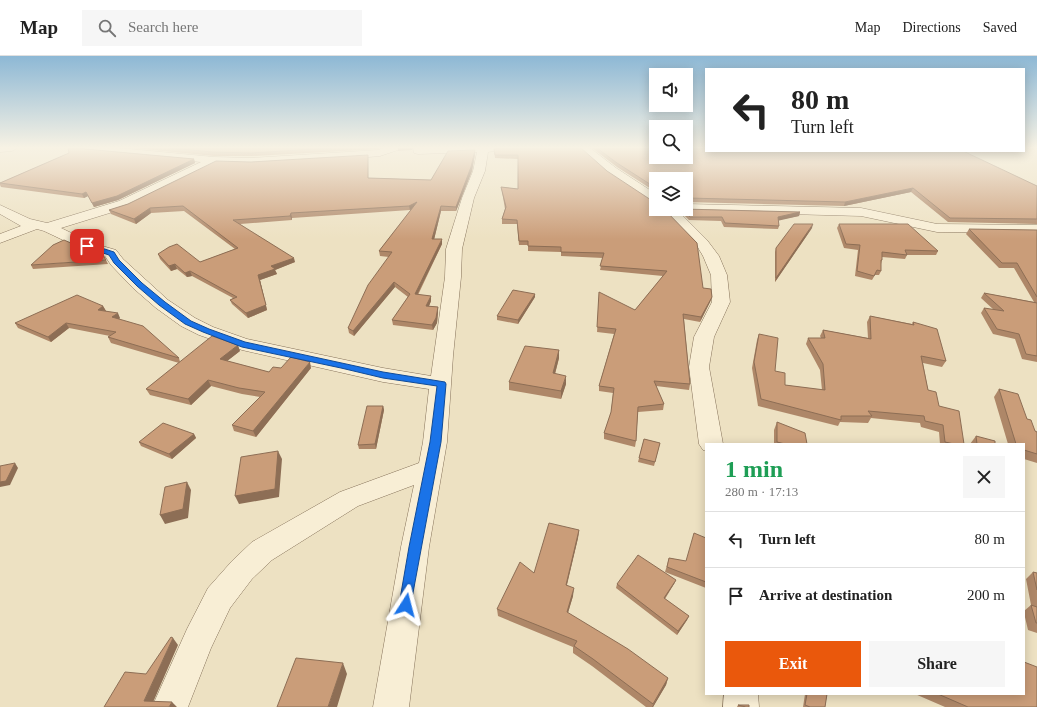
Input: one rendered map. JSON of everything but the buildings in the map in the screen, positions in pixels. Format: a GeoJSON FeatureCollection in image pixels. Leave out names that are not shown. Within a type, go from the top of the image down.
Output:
{"type":"FeatureCollection","features":[{"type":"Feature","properties":{"kind":"street"},"geometry":{"type":"LineString","coordinates":[[0,240],[41,226],[124,204],[176,178]]}},
{"type":"Feature","properties":{"kind":"street"},"geometry":{"type":"LineString","coordinates":[[391,707],[415,547],[435,442],[442,384],[443,356],[453,278],[454,249],[468,198],[476,178]]}},
{"type":"Feature","properties":{"kind":"street"},"geometry":{"type":"LineString","coordinates":[[623,178],[649,195]]}},
{"type":"Feature","properties":{"kind":"street"},"geometry":{"type":"LineString","coordinates":[[693,208],[848,212],[876,214],[937,228],[1037,229]]}},
{"type":"Feature","properties":{"kind":"street"},"geometry":{"type":"LineString","coordinates":[[2,212],[18,220],[41,226],[87,246],[111,253],[117,262],[139,284],[162,304],[188,322],[206,330],[242,344],[344,365],[383,375],[442,384]]}},
{"type":"Feature","properties":{"kind":"street"},"geometry":{"type":"LineString","coordinates":[[675,216],[712,256],[719,275],[721,302],[704,337],[699,367],[711,443]]}},
{"type":"Feature","properties":{"kind":"street"},"geometry":{"type":"LineString","coordinates":[[170,707],[198,640],[219,598],[242,570],[262,551],[349,499],[431,468]]}},
{"type":"Feature","properties":{"kind":"street"},"geometry":{"type":"LineString","coordinates":[[741,695],[741,707]]}},
{"type":"Feature","properties":{"kind":"route"},"geometry":{"type":"LineString","coordinates":[[87,246],[111,253],[117,262],[139,284],[162,304],[188,322],[242,344],[383,375],[442,384],[431,468],[415,547],[406,605]]}}]}
